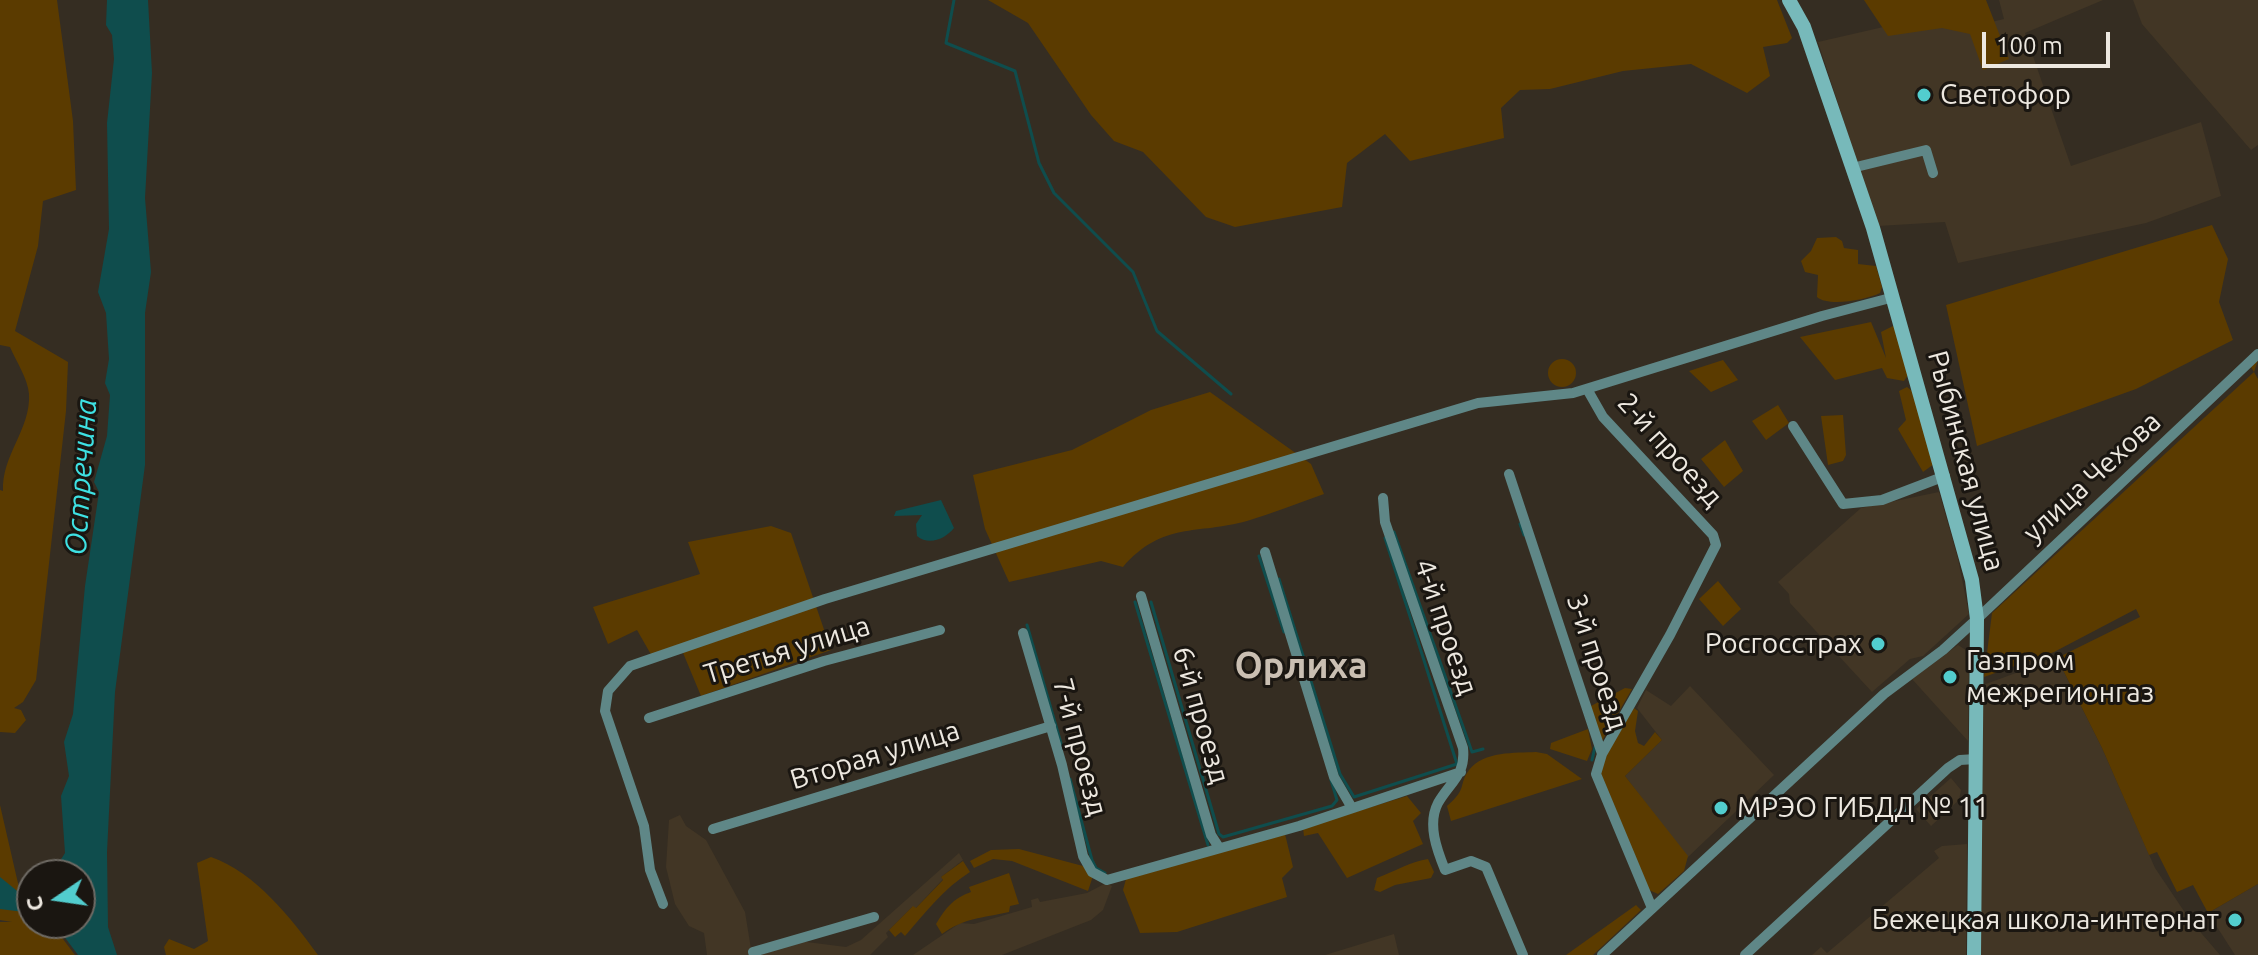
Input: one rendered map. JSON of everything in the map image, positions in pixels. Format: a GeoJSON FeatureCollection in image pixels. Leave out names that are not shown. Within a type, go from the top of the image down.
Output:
{"type":"FeatureCollection","features":[{"type":"Feature","properties":{"kind":"main road","name":"Рыбинская улица"},"geometry":{"type":"LineString","coordinates":[[1789,0],[1804,27],[1894,297],[1972,580],[1977,619],[1974,955]]}},
{"type":"Feature","properties":{"kind":"street"},"geometry":{"type":"LineString","coordinates":[[1852,168],[1926,150],[1933,173]]}},
{"type":"Feature","properties":{"kind":"street"},"geometry":{"type":"LineString","coordinates":[[663,904],[647,856],[644,826],[605,711],[608,691],[630,666],[825,599],[1478,403],[1557,396],[1587,389],[1822,316],[1894,297]]}},
{"type":"Feature","properties":{"kind":"street","name":"улица Чехова"},"geometry":{"type":"LineString","coordinates":[[1602,955],[1884,694],[1943,650],[1977,619],[2258,354]]}},
{"type":"Feature","properties":{"kind":"street","name":"2-й проезд"},"geometry":{"type":"LineString","coordinates":[[1587,389],[1603,417],[1713,535],[1716,545],[1670,635],[1602,754]]}},
{"type":"Feature","properties":{"kind":"street"},"geometry":{"type":"LineString","coordinates":[[1793,426],[1843,504],[1882,500],[1945,476]]}},
{"type":"Feature","properties":{"kind":"street","name":"3-й проезд"},"geometry":{"type":"LineString","coordinates":[[1509,474],[1602,754],[1596,774],[1652,908]]}},
{"type":"Feature","properties":{"kind":"street","name":"4-й проезд"},"geometry":{"type":"LineString","coordinates":[[1383,498],[1385,522],[1463,748],[1461,772]]}},
{"type":"Feature","properties":{"kind":"street"},"geometry":{"type":"LineString","coordinates":[[1265,552],[1334,777],[1352,808]]}},
{"type":"Feature","properties":{"kind":"street","name":"6-й проезд"},"geometry":{"type":"LineString","coordinates":[[1141,596],[1211,835],[1218,846]]}},
{"type":"Feature","properties":{"kind":"street","name":"Третья улица"},"geometry":{"type":"LineString","coordinates":[[649,718],[824,661],[940,630]]}},
{"type":"Feature","properties":{"kind":"street","name":"7-й проезд"},"geometry":{"type":"LineString","coordinates":[[1023,633],[1051,726],[1083,856],[1092,872],[1107,880],[1218,846]]}},
{"type":"Feature","properties":{"kind":"street","name":"Вторая улица"},"geometry":{"type":"LineString","coordinates":[[713,829],[1051,726]]}},
{"type":"Feature","properties":{"kind":"street"},"geometry":{"type":"LineString","coordinates":[[1745,955],[1948,768],[1960,760],[1976,759]]}},
{"type":"Feature","properties":{"kind":"street"},"geometry":{"type":"LineString","coordinates":[[1218,846],[1299,826],[1461,772]]}},
{"type":"Feature","properties":{"kind":"street"},"geometry":{"type":"LineString","coordinates":[[1461,772],[1438,804],[1432,824],[1440,858],[1445,870],[1471,861],[1486,867],[1523,955]]}},
{"type":"Feature","properties":{"kind":"street"},"geometry":{"type":"LineString","coordinates":[[753,954],[874,917]]}},
{"type":"Feature","properties":{"kind":"shaded area"},"geometry":{"type":"Polygon","coordinates":[[[0,0],[57,0],[73,121],[76,190],[43,201],[38,246],[15,331],[68,362],[66,411],[36,680],[23,702],[14,708],[21,710],[26,720],[15,733],[0,732],[0,490],[3,491],[6,466],[26,419],[29,394],[10,347],[0,345],[0,0]]]}},
{"type":"Feature","properties":{"kind":"shaded area"},"geometry":{"type":"Polygon","coordinates":[[[988,0],[1777,0],[1792,38],[1787,43],[1763,47],[1770,76],[1747,93],[1691,64],[1623,71],[1550,89],[1520,90],[1501,108],[1504,138],[1410,161],[1385,134],[1347,163],[1342,207],[1235,227],[1206,217],[1143,152],[1114,141],[1091,115],[1028,23],[988,0]]]}},
{"type":"Feature","properties":{"kind":"shaded area"},"geometry":{"type":"Polygon","coordinates":[[[1864,0],[1986,0],[2009,59],[1983,70],[1970,34],[1942,28],[1888,36],[1864,0]]]}},
{"type":"Feature","properties":{"kind":"shaded area"},"geometry":{"type":"Polygon","coordinates":[[[1999,0],[2103,0],[2025,33],[2071,166],[2201,122],[2221,196],[2146,223],[1958,263],[1945,222],[1878,226],[1818,42],[1953,11],[1958,30],[2004,19],[1999,0]]]}},
{"type":"Feature","properties":{"kind":"shaded area"},"geometry":{"type":"Polygon","coordinates":[[[2133,0],[2258,0],[2258,145],[2251,150],[2142,24],[2133,0]]]}},
{"type":"Feature","properties":{"kind":"shaded area"},"geometry":{"type":"Polygon","coordinates":[[[2212,225],[2228,259],[2219,302],[2233,340],[2136,389],[1977,446],[1946,305],[2212,225]]]}},
{"type":"Feature","properties":{"kind":"shaded area"},"geometry":{"type":"Polygon","coordinates":[[[1836,237],[1842,241],[1844,248],[1858,250],[1858,264],[1876,266],[1882,287],[1880,293],[1838,302],[1817,297],[1818,275],[1805,272],[1801,261],[1811,251],[1817,238],[1836,237]]]}},
{"type":"Feature","properties":{"kind":"shaded area"},"geometry":{"type":"Polygon","coordinates":[[[1871,322],[1886,358],[1881,332],[1895,325],[1908,375],[1904,381],[1887,378],[1882,368],[1835,380],[1800,337],[1871,322]]]}},
{"type":"Feature","properties":{"kind":"shaded area"},"geometry":{"type":"Polygon","coordinates":[[[1562,359],[1572,363],[1576,373],[1572,383],[1562,387],[1552,383],[1548,373],[1552,363],[1562,359]]]}},
{"type":"Feature","properties":{"kind":"shaded area"},"geometry":{"type":"Polygon","coordinates":[[[1723,360],[1738,380],[1711,392],[1689,371],[1723,360]]]}},
{"type":"Feature","properties":{"kind":"shaded area"},"geometry":{"type":"Polygon","coordinates":[[[2254,372],[2258,379],[2258,884],[2208,913],[2193,885],[2177,892],[2157,852],[2149,855],[2102,748],[2057,658],[2140,617],[2136,609],[2054,652],[1984,677],[1992,613],[2254,372]]]}},
{"type":"Feature","properties":{"kind":"shaded area"},"geometry":{"type":"Polygon","coordinates":[[[1907,387],[1920,397],[1934,464],[1923,472],[1898,429],[1906,420],[1899,391],[1907,387]]]}},
{"type":"Feature","properties":{"kind":"shaded area"},"geometry":{"type":"Polygon","coordinates":[[[1210,392],[1311,464],[1324,494],[1247,521],[1167,536],[1152,542],[1123,567],[1101,561],[1009,582],[985,529],[973,475],[1072,450],[1151,410],[1210,392]]]}},
{"type":"Feature","properties":{"kind":"shaded area"},"geometry":{"type":"Polygon","coordinates":[[[1778,405],[1789,423],[1766,440],[1752,421],[1778,405]]]}},
{"type":"Feature","properties":{"kind":"shaded area"},"geometry":{"type":"Polygon","coordinates":[[[1843,415],[1846,455],[1843,461],[1828,465],[1821,416],[1843,415]]]}},
{"type":"Feature","properties":{"kind":"shaded area"},"geometry":{"type":"Polygon","coordinates":[[[1725,440],[1743,471],[1724,487],[1701,459],[1725,440]]]}},
{"type":"Feature","properties":{"kind":"shaded area"},"geometry":{"type":"Polygon","coordinates":[[[1939,492],[1958,559],[1969,614],[1923,656],[1910,659],[1872,692],[1790,603],[1789,594],[1778,582],[1861,508],[1939,492]]]}},
{"type":"Feature","properties":{"kind":"shaded area"},"geometry":{"type":"Polygon","coordinates":[[[771,526],[791,533],[831,650],[701,696],[681,648],[653,658],[637,630],[608,644],[593,607],[700,574],[688,542],[771,526]]]}},
{"type":"Feature","properties":{"kind":"shaded area"},"geometry":{"type":"Polygon","coordinates":[[[1718,581],[1741,609],[1723,626],[1699,599],[1718,581]]]}},
{"type":"Feature","properties":{"kind":"shaded area"},"geometry":{"type":"Polygon","coordinates":[[[1958,645],[1969,652],[1968,741],[1912,679],[1958,645]]]}},
{"type":"Feature","properties":{"kind":"shaded area"},"geometry":{"type":"Polygon","coordinates":[[[2057,658],[2102,748],[2155,868],[2190,920],[2220,955],[1979,955],[1983,685],[2057,658]]]}},
{"type":"Feature","properties":{"kind":"shaded area"},"geometry":{"type":"Polygon","coordinates":[[[1690,686],[1774,775],[1687,858],[1625,776],[1662,740],[1637,708],[1646,690],[1671,706],[1690,686]]]}},
{"type":"Feature","properties":{"kind":"shaded area"},"geometry":{"type":"Polygon","coordinates":[[[1625,688],[1632,689],[1602,741],[1589,707],[1625,688]]]}},
{"type":"Feature","properties":{"kind":"shaded area"},"geometry":{"type":"Polygon","coordinates":[[[1634,708],[1638,711],[1635,731],[1638,743],[1644,746],[1655,732],[1662,740],[1625,776],[1688,856],[1684,871],[1658,894],[1649,890],[1601,774],[1601,764],[1634,708]]]}},
{"type":"Feature","properties":{"kind":"shaded area"},"geometry":{"type":"Polygon","coordinates":[[[1588,729],[1592,749],[1587,761],[1550,749],[1551,743],[1588,729]]]}},
{"type":"Feature","properties":{"kind":"shaded area"},"geometry":{"type":"Polygon","coordinates":[[[1500,754],[1547,754],[1582,779],[1451,821],[1447,806],[1458,795],[1466,775],[1475,764],[1500,754]]]}},
{"type":"Feature","properties":{"kind":"shaded area"},"geometry":{"type":"Polygon","coordinates":[[[1951,778],[1961,790],[1959,800],[1931,826],[1916,809],[1951,778]]]}},
{"type":"Feature","properties":{"kind":"shaded area"},"geometry":{"type":"Polygon","coordinates":[[[1407,796],[1421,813],[1413,821],[1423,844],[1347,878],[1318,833],[1304,836],[1303,828],[1407,796]]]}},
{"type":"Feature","properties":{"kind":"shaded area"},"geometry":{"type":"Polygon","coordinates":[[[0,805],[16,875],[16,939],[63,939],[75,955],[0,955],[0,922],[12,922],[0,920],[0,805]]]}},
{"type":"Feature","properties":{"kind":"shaded area"},"geometry":{"type":"Polygon","coordinates":[[[680,815],[686,826],[706,840],[745,912],[752,955],[707,955],[704,933],[689,926],[675,904],[666,867],[669,820],[680,815]]]}},
{"type":"Feature","properties":{"kind":"shaded area"},"geometry":{"type":"Polygon","coordinates":[[[1285,834],[1293,867],[1282,878],[1287,897],[1177,932],[1140,933],[1123,890],[1126,879],[1285,834]]]}},
{"type":"Feature","properties":{"kind":"shaded area"},"geometry":{"type":"Polygon","coordinates":[[[1967,844],[1966,955],[1812,955],[1821,947],[1827,953],[1939,858],[1934,851],[1942,846],[1967,844]]]}},
{"type":"Feature","properties":{"kind":"shaded area"},"geometry":{"type":"Polygon","coordinates":[[[1019,849],[1083,866],[1093,876],[1088,891],[1012,861],[993,859],[974,868],[970,861],[991,850],[1019,849]]]}},
{"type":"Feature","properties":{"kind":"shaded area"},"geometry":{"type":"Polygon","coordinates":[[[959,853],[963,860],[941,877],[943,879],[915,909],[912,907],[886,933],[888,937],[870,955],[759,955],[799,941],[846,947],[861,940],[959,853]]]}},
{"type":"Feature","properties":{"kind":"shaded area"},"geometry":{"type":"Polygon","coordinates":[[[211,857],[258,885],[318,955],[166,955],[164,947],[169,939],[194,949],[208,941],[197,863],[211,857]]]}},
{"type":"Feature","properties":{"kind":"shaded area"},"geometry":{"type":"Polygon","coordinates":[[[1428,859],[1434,872],[1431,878],[1395,885],[1380,892],[1374,890],[1377,878],[1428,859]]]}},
{"type":"Feature","properties":{"kind":"shaded area"},"geometry":{"type":"Polygon","coordinates":[[[963,861],[970,872],[943,893],[905,936],[901,932],[895,937],[889,930],[913,906],[916,908],[943,880],[941,877],[963,861]]]}},
{"type":"Feature","properties":{"kind":"shaded area"},"geometry":{"type":"Polygon","coordinates":[[[1009,873],[1019,904],[1010,906],[1009,912],[966,922],[942,934],[936,924],[950,905],[971,892],[969,887],[1009,873]]]}},
{"type":"Feature","properties":{"kind":"shaded area"},"geometry":{"type":"Polygon","coordinates":[[[1106,883],[1112,886],[1103,910],[1091,920],[1002,955],[913,955],[960,923],[974,924],[1032,907],[1031,900],[1038,898],[1040,902],[1087,893],[1106,883]]]}},
{"type":"Feature","properties":{"kind":"shaded area","name":"Бежецкая школа-интернат"},"geometry":{"type":"Polygon","coordinates":[[[2258,884],[2258,955],[2235,955],[2208,913],[2258,884]]]}},
{"type":"Feature","properties":{"kind":"shaded area"},"geometry":{"type":"Polygon","coordinates":[[[1636,905],[1641,910],[1593,955],[1566,955],[1636,905]]]}},
{"type":"Feature","properties":{"kind":"shaded area"},"geometry":{"type":"Polygon","coordinates":[[[1394,934],[1399,955],[1325,955],[1394,934]]]}},
{"type":"Feature","properties":{"kind":"water"},"geometry":{"type":"Polygon","coordinates":[[[107,0],[148,0],[152,73],[145,198],[151,272],[145,313],[145,465],[115,692],[107,852],[108,927],[117,955],[78,955],[66,939],[96,939],[96,859],[61,859],[65,853],[61,796],[69,776],[64,742],[73,714],[85,586],[99,492],[94,482],[107,436],[110,395],[105,383],[109,359],[106,313],[98,292],[109,229],[107,123],[114,59],[112,35],[106,25],[107,0]]]}},
{"type":"Feature","properties":{"kind":"water"},"geometry":{"type":"Polygon","coordinates":[[[941,500],[954,528],[937,540],[927,541],[917,536],[916,524],[922,515],[894,516],[896,511],[941,500]]]}},
{"type":"Feature","properties":{"kind":"water"},"geometry":{"type":"Polygon","coordinates":[[[0,877],[16,890],[16,911],[0,909],[0,877]]]}},
{"type":"Feature","properties":{"kind":"waterway"},"geometry":{"type":"LineString","coordinates":[[954,0],[946,43],[1015,71],[1039,163],[1054,193],[1133,272],[1157,331],[1231,394]]}},
{"type":"Feature","properties":{"kind":"waterway"},"geometry":{"type":"LineString","coordinates":[[1520,524],[1524,535]]}},
{"type":"Feature","properties":{"kind":"waterway"},"geometry":{"type":"LineString","coordinates":[[1394,532],[1472,752],[1483,749]]}},
{"type":"Feature","properties":{"kind":"waterway"},"geometry":{"type":"LineString","coordinates":[[1279,579],[1340,774],[1354,797],[1457,764],[1385,538]]}},
{"type":"Feature","properties":{"kind":"waterway"},"geometry":{"type":"LineString","coordinates":[[1259,556],[1284,632]]}},
{"type":"Feature","properties":{"kind":"waterway"},"geometry":{"type":"LineString","coordinates":[[1135,602],[1208,845]]}},
{"type":"Feature","properties":{"kind":"waterway"},"geometry":{"type":"LineString","coordinates":[[1151,602],[1219,834],[1223,837],[1332,806],[1337,800],[1331,780]]}},
{"type":"Feature","properties":{"kind":"waterway"},"geometry":{"type":"LineString","coordinates":[[1027,625],[1062,747]]}},
{"type":"Feature","properties":{"kind":"waterway"},"geometry":{"type":"LineString","coordinates":[[1592,760],[1595,747]]}},
{"type":"Feature","properties":{"kind":"waterway"},"geometry":{"type":"LineString","coordinates":[[1070,779],[1092,860],[1096,868],[1105,873]]}},
{"type":"Feature","properties":{"kind":"place","name":"Светофор"},"geometry":{"type":"Point","coordinates":[1924,95]}},
{"type":"Feature","properties":{"kind":"place","name":"Росгосстрах"},"geometry":{"type":"Point","coordinates":[1878,644]}},
{"type":"Feature","properties":{"kind":"place","name":"Газпром межрегионгаз"},"geometry":{"type":"Point","coordinates":[1950,677]}},
{"type":"Feature","properties":{"kind":"place","name":"МРЭО ГИБДД № 11"},"geometry":{"type":"Point","coordinates":[1721,808]}},
{"type":"Feature","properties":{"kind":"place","name":"Бежецкая школа-интернат"},"geometry":{"type":"Point","coordinates":[2235,920]}},
{"type":"Feature","properties":{"kind":"district","name":"Орлиха"},"geometry":{"type":"Point","coordinates":[1301,666]}},
{"type":"Feature","properties":{"kind":"water label","name":"Остречина"},"geometry":{"type":"Point","coordinates":[81,477]}}]}
